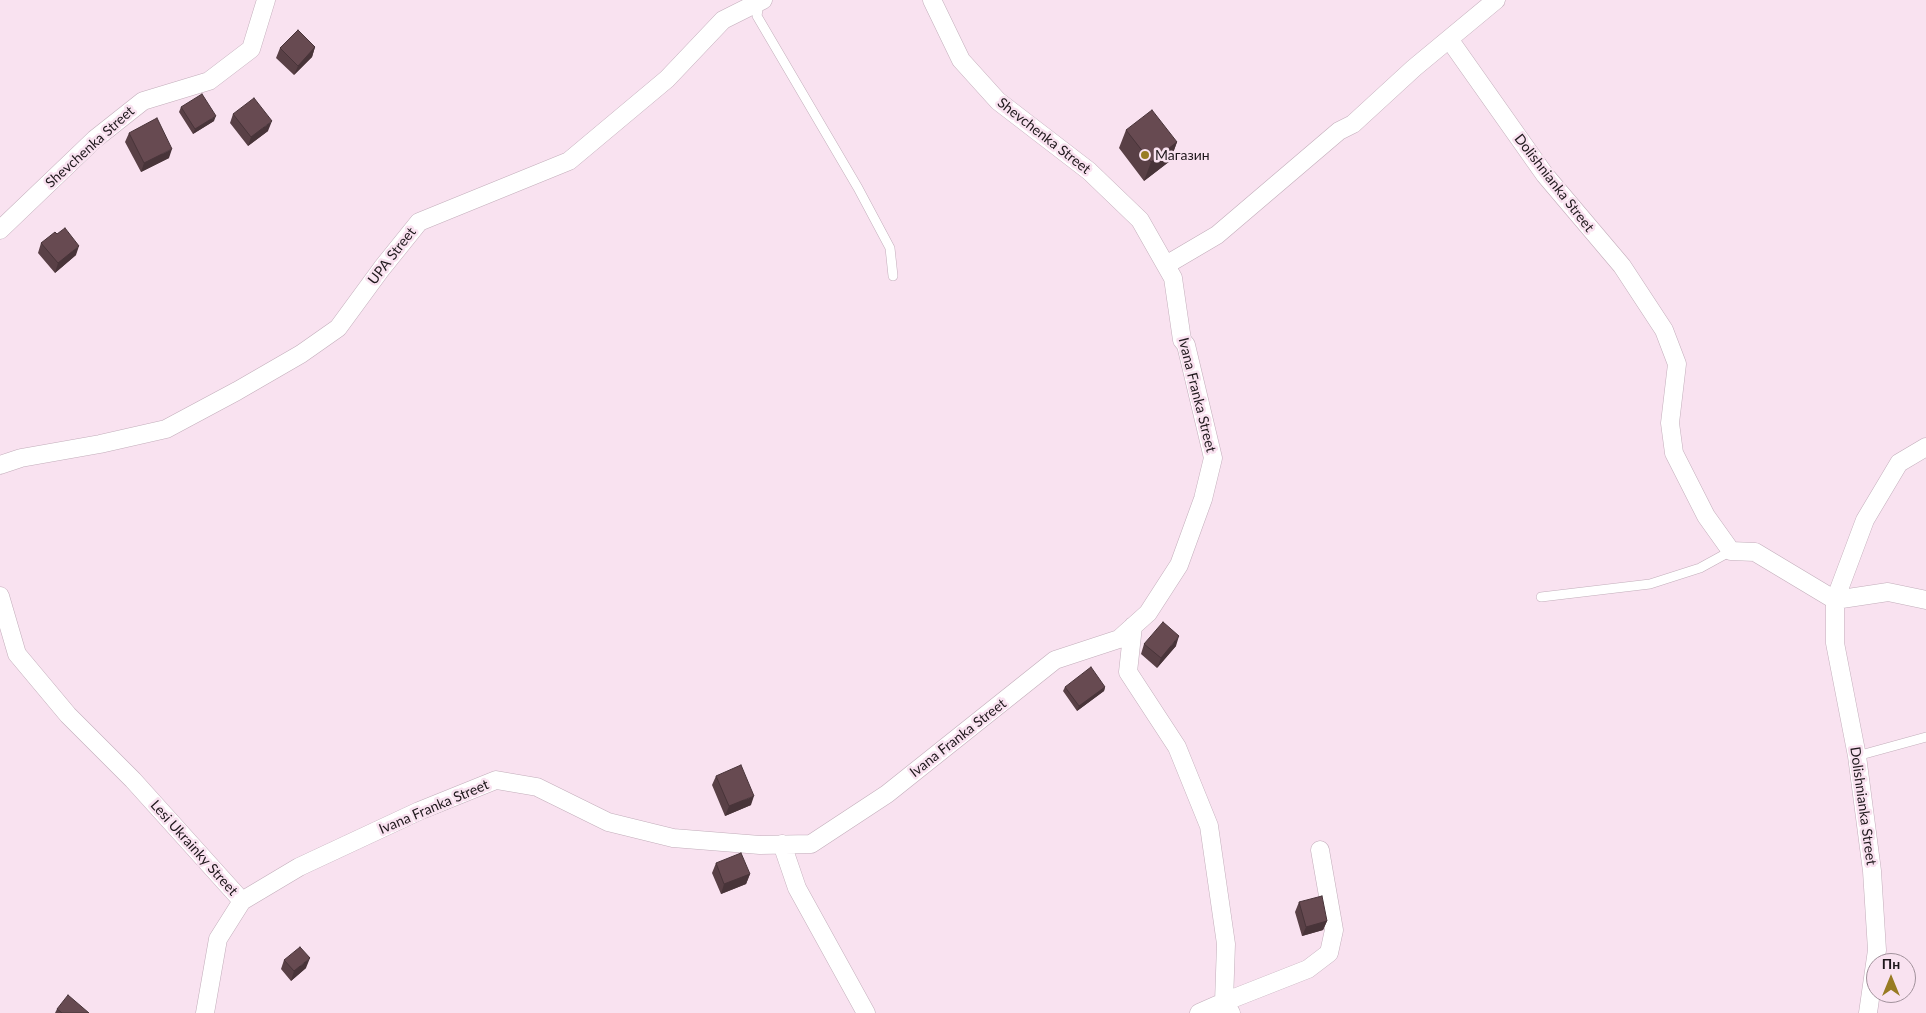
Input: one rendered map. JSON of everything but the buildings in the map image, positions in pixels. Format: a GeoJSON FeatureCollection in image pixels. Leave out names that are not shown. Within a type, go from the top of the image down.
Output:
{"type":"FeatureCollection","features":[{"type":"Feature","properties":{"kind":"street","name":"Shevchenka Street"},"geometry":{"type":"LineString","coordinates":[[0,230],[95,139],[142,101],[210,81],[251,49],[266,0]]}},
{"type":"Feature","properties":{"kind":"street","name":"Shevchenka Street"},"geometry":{"type":"LineString","coordinates":[[932,0],[961,60],[998,101],[1089,171],[1140,220],[1166,265]]}},
{"type":"Feature","properties":{"kind":"street"},"geometry":{"type":"LineString","coordinates":[[1166,265],[1217,236],[1339,131],[1353,124],[1414,68],[1496,0]]}},
{"type":"Feature","properties":{"kind":"street","name":"UPA Street"},"geometry":{"type":"LineString","coordinates":[[0,465],[20,458],[100,444],[166,429],[301,354],[338,328],[419,222],[569,161],[667,79],[723,20],[761,1]]}},
{"type":"Feature","properties":{"kind":"street","name":"Dolishnianka Street"},"geometry":{"type":"LineString","coordinates":[[1449,39],[1545,175],[1622,266],[1664,330],[1677,364],[1670,423],[1674,453],[1706,516],[1731,551]]}},
{"type":"Feature","properties":{"kind":"street","name":"Ivana Franka Street"},"geometry":{"type":"LineString","coordinates":[[242,901],[299,867],[419,811],[496,780],[537,787],[608,822],[673,838],[760,845],[811,844],[887,794],[1055,660],[1118,639],[1148,613],[1179,565],[1203,499],[1213,458],[1186,345],[1182,340],[1173,278],[1166,265]]}},
{"type":"Feature","properties":{"kind":"street","name":"Dolishnianka Street"},"geometry":{"type":"LineString","coordinates":[[1868,1013],[1877,950],[1872,871],[1857,756],[1835,643],[1835,600],[1865,520],[1899,463],[1926,447]]}},
{"type":"Feature","properties":{"kind":"street"},"geometry":{"type":"LineString","coordinates":[[1731,551],[1755,552],[1835,600],[1888,592],[1926,600]]}},
{"type":"Feature","properties":{"kind":"street","name":"Lesi Ukrainky Street"},"geometry":{"type":"LineString","coordinates":[[0,596],[16,654],[68,715],[133,780],[242,901],[218,939],[205,1013]]}},
{"type":"Feature","properties":{"kind":"street"},"geometry":{"type":"LineString","coordinates":[[1133,626],[1128,672],[1177,747],[1209,826],[1226,944],[1228,1008]]}},
{"type":"Feature","properties":{"kind":"street"},"geometry":{"type":"LineString","coordinates":[[782,844],[797,888],[866,1013]]}},
{"type":"Feature","properties":{"kind":"street"},"geometry":{"type":"LineString","coordinates":[[1199,1013],[1228,1008],[1308,969],[1329,953],[1334,930],[1320,850]]}},
{"type":"Feature","properties":{"kind":"lane"},"geometry":{"type":"LineString","coordinates":[[761,1],[757,16],[858,188],[890,248],[893,276]]}},
{"type":"Feature","properties":{"kind":"lane"},"geometry":{"type":"LineString","coordinates":[[1541,597],[1650,584],[1700,568],[1731,551]]}},
{"type":"Feature","properties":{"kind":"lane"},"geometry":{"type":"LineString","coordinates":[[1857,756],[1926,737]]}},
{"type":"Feature","properties":{"kind":"place","name":"Магазин"},"geometry":{"type":"Point","coordinates":[1145,155]}}]}
